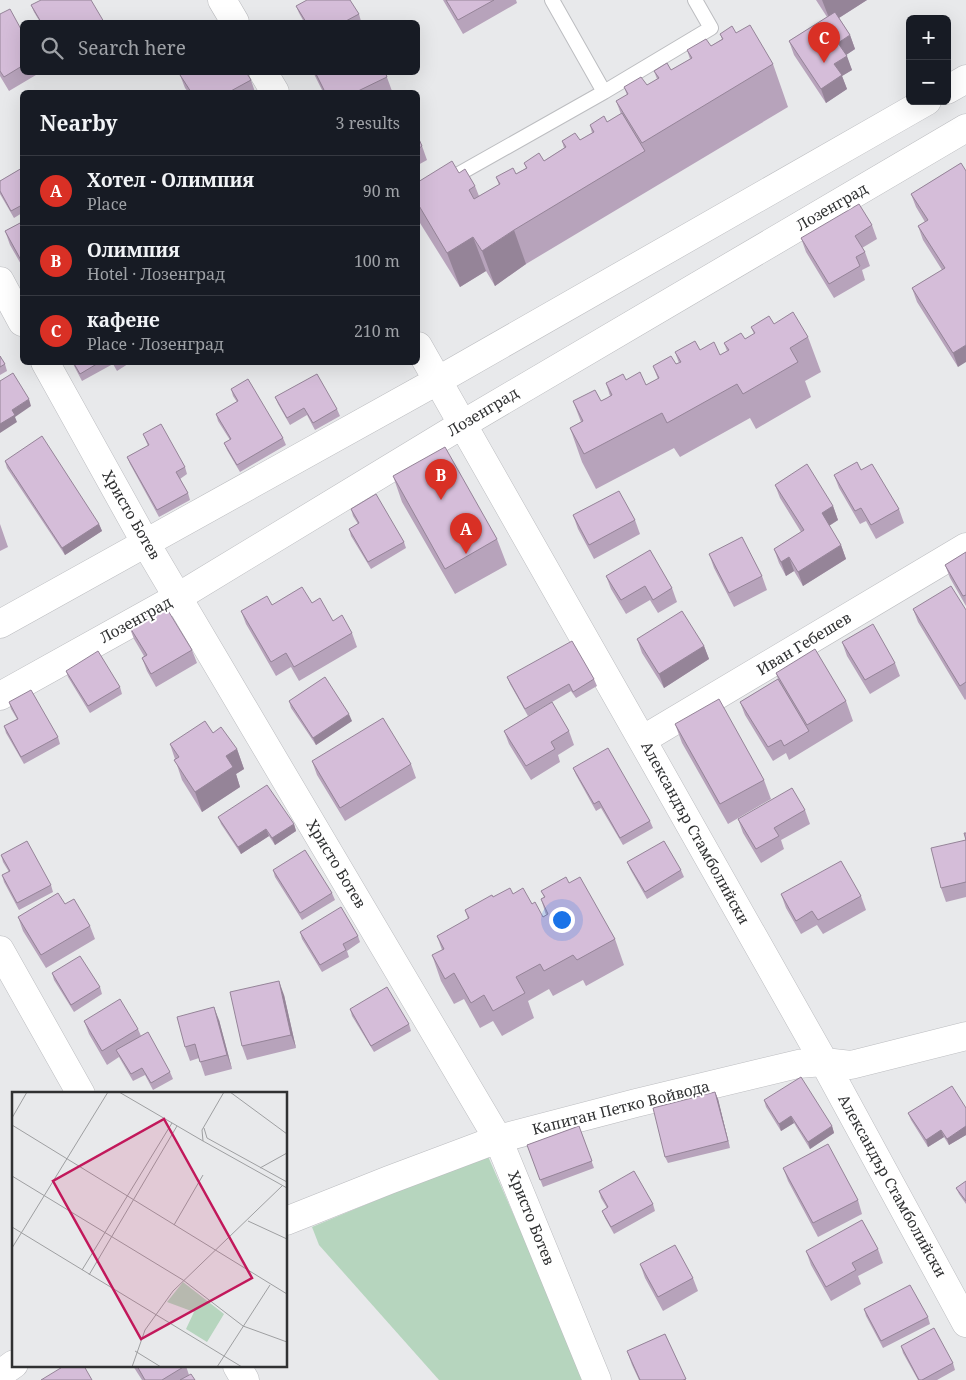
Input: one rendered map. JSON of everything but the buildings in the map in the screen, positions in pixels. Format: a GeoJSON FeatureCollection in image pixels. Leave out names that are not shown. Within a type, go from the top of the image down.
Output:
{"type":"FeatureCollection","features":[{"type":"Feature","properties":{"kind":"street"},"geometry":{"type":"LineString","coordinates":[[222,0],[234,20]]}},
{"type":"Feature","properties":{"kind":"street"},"geometry":{"type":"LineString","coordinates":[[265,75],[274,90]]}},
{"type":"Feature","properties":{"kind":"street"},"geometry":{"type":"LineString","coordinates":[[951,88],[966,79]]}},
{"type":"Feature","properties":{"kind":"street"},"geometry":{"type":"LineString","coordinates":[[0,624],[437,381],[920,105]]}},
{"type":"Feature","properties":{"kind":"street","name":"Лозенград"},"geometry":{"type":"LineString","coordinates":[[0,696],[178,597],[463,424],[966,128]]}},
{"type":"Feature","properties":{"kind":"street"},"geometry":{"type":"LineString","coordinates":[[0,281],[20,318]]}},
{"type":"Feature","properties":{"kind":"street","name":"Александър Стамболийски"},"geometry":{"type":"LineString","coordinates":[[420,350],[824,1062],[966,1322]]}},
{"type":"Feature","properties":{"kind":"street","name":"Христо Ботев"},"geometry":{"type":"LineString","coordinates":[[47,365],[145,542],[498,1139],[597,1380]]}},
{"type":"Feature","properties":{"kind":"street","name":"Иван Гебешев"},"geometry":{"type":"LineString","coordinates":[[642,740],[966,547]]}},
{"type":"Feature","properties":{"kind":"street"},"geometry":{"type":"LineString","coordinates":[[0,950],[80,1092]]}},
{"type":"Feature","properties":{"kind":"street","name":"Капитан Петко Войвода"},"geometry":{"type":"LineString","coordinates":[[288,1219],[498,1139],[788,1066],[824,1062],[851,1065],[966,1036]]}},
{"type":"Feature","properties":{"kind":"street"},"geometry":{"type":"LineString","coordinates":[[0,1374],[12,1365]]}},
{"type":"Feature","properties":{"kind":"street"},"geometry":{"type":"LineString","coordinates":[[238,1368],[245,1380]]}},
{"type":"Feature","properties":{"kind":"lane"},"geometry":{"type":"LineString","coordinates":[[552,0],[604,92]]}},
{"type":"Feature","properties":{"kind":"lane"},"geometry":{"type":"LineString","coordinates":[[420,196],[604,92],[711,28],[695,0]]}},
{"type":"Feature","properties":{"kind":"green space"},"geometry":{"type":"Polygon","coordinates":[[[487,1154],[586,1380],[439,1380],[319,1245],[312,1227],[487,1154]]]}},
{"type":"Feature","properties":{"kind":"place","name":"кафене"},"geometry":{"type":"Point","coordinates":[824,63]}},
{"type":"Feature","properties":{"kind":"place","name":"Олимпия"},"geometry":{"type":"Point","coordinates":[441,500]}},
{"type":"Feature","properties":{"kind":"place","name":"Хотел - Олимпия"},"geometry":{"type":"Point","coordinates":[466,554]}}]}
